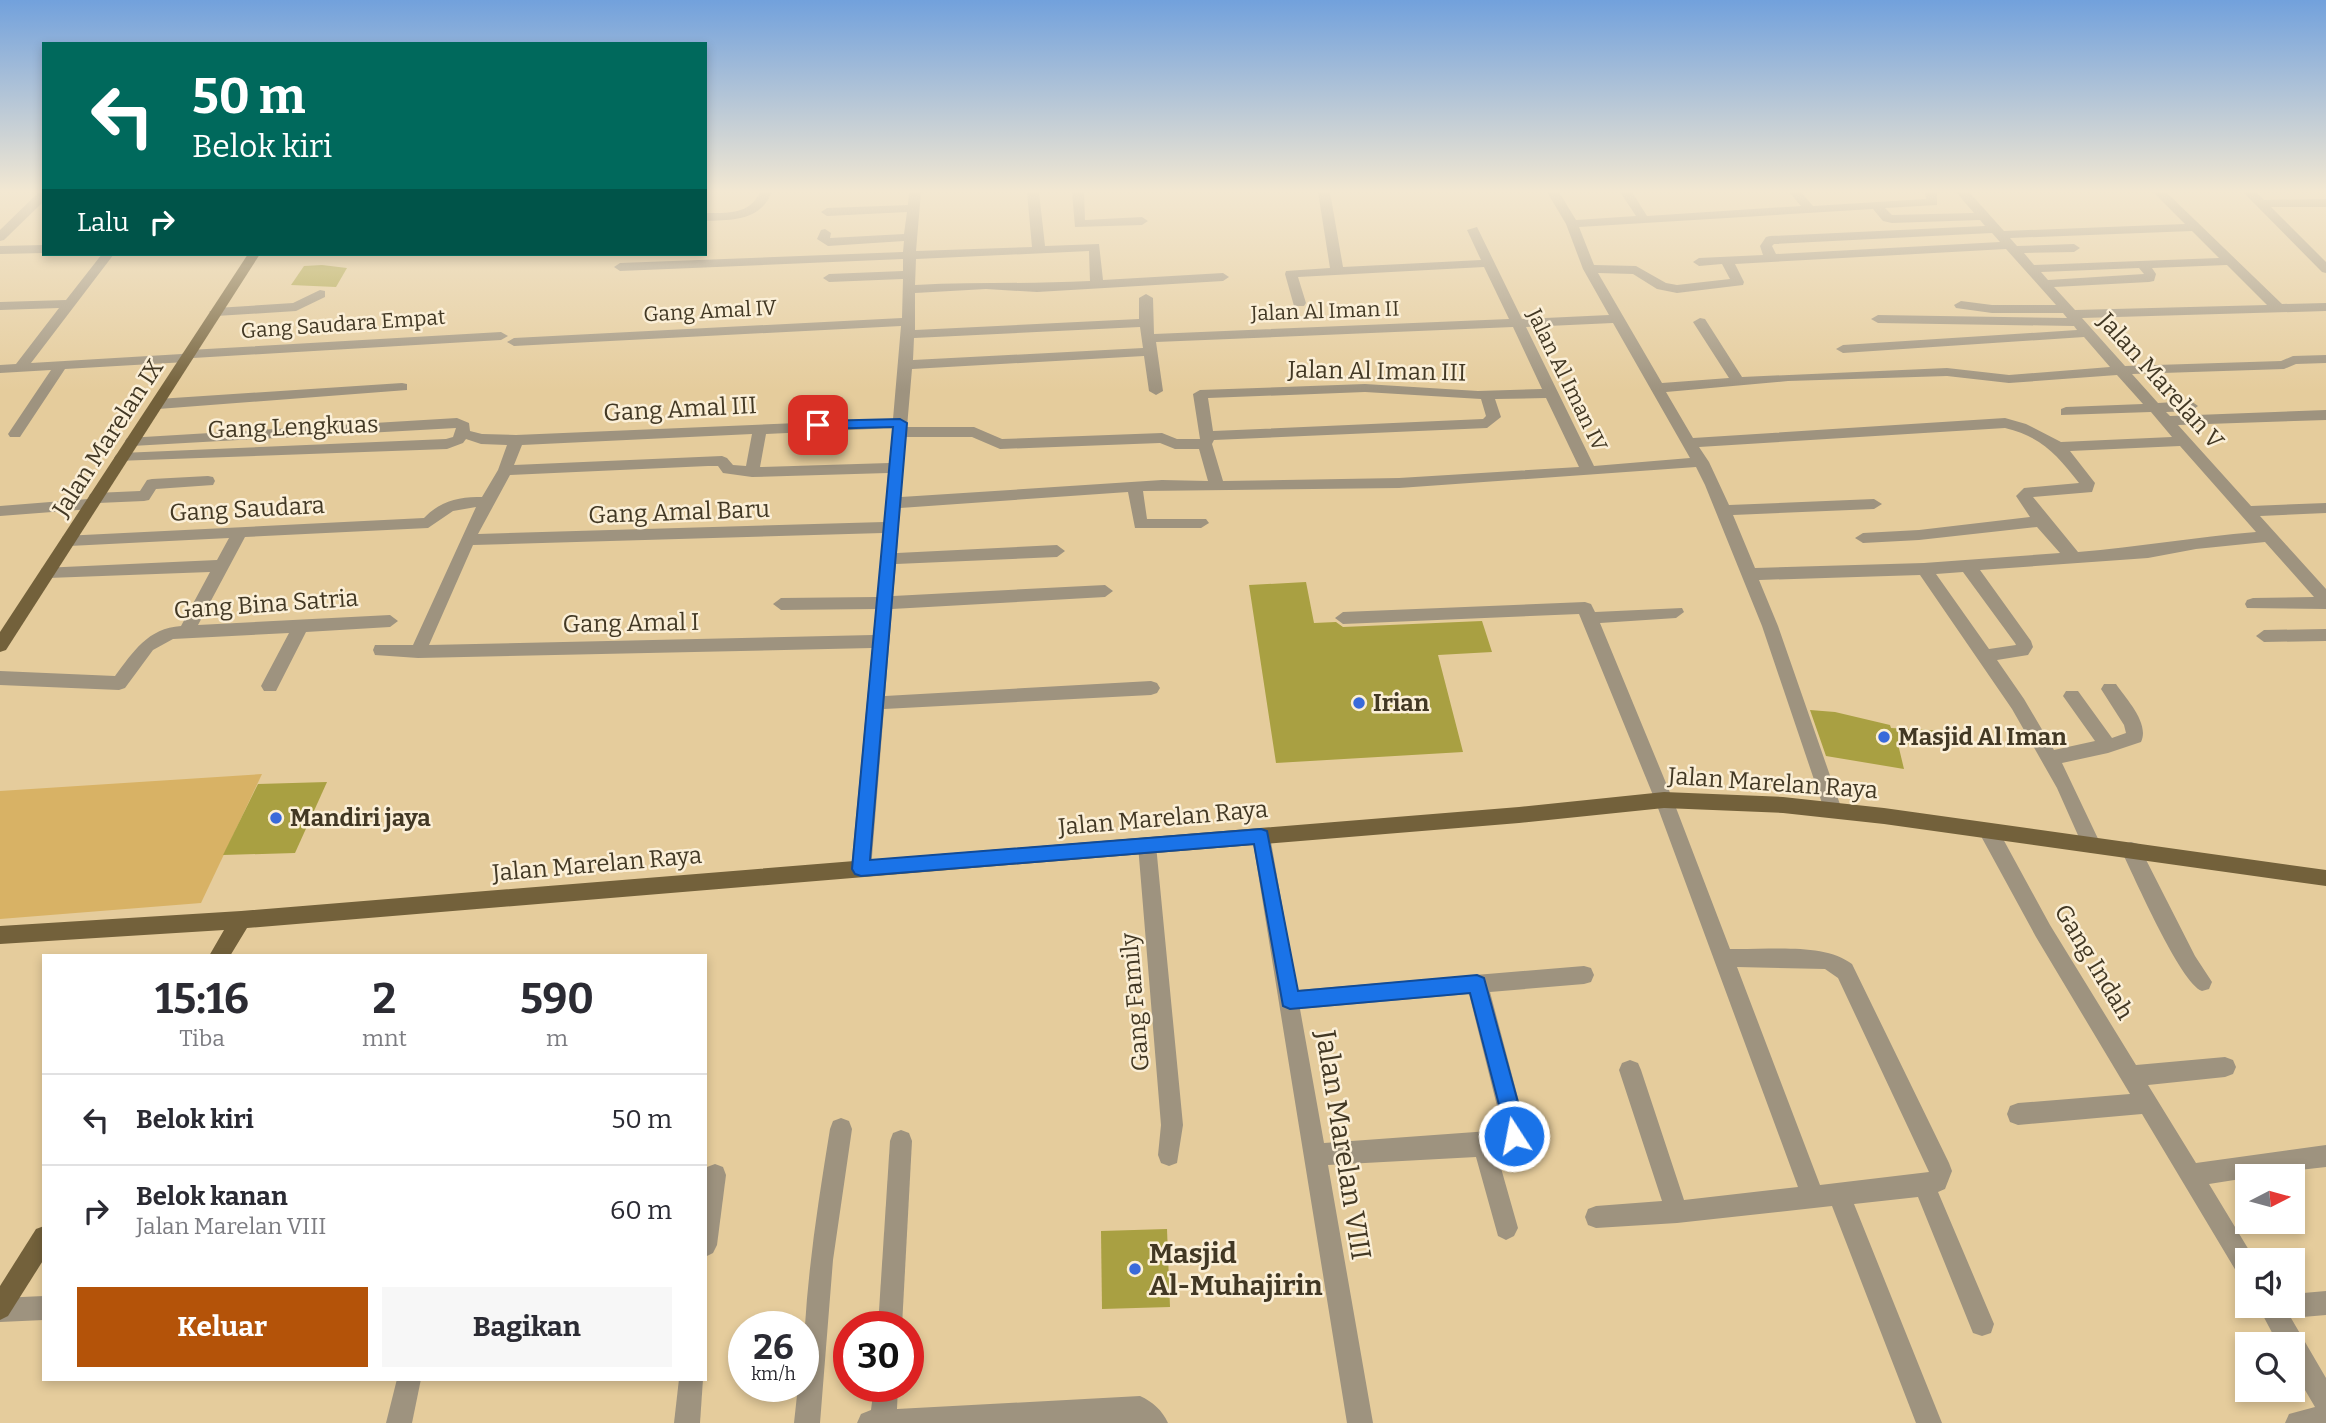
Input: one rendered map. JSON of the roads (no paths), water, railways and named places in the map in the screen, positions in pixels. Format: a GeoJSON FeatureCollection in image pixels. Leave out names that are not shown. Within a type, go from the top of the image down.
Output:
{"type":"FeatureCollection","features":[{"type":"Feature","properties":{"kind":"main road","name":"Jalan Marelan IX"},"geometry":{"type":"LineString","coordinates":[[0,646],[5,632],[48,572],[251,258]]}},
{"type":"Feature","properties":{"kind":"main road","name":"Jalan Marelan Raya"},"geometry":{"type":"LineString","coordinates":[[0,935],[241,920],[1664,800],[1833,810],[2326,878]]}},
{"type":"Feature","properties":{"kind":"main road"},"geometry":{"type":"LineString","coordinates":[[220,954],[241,920]]}},
{"type":"Feature","properties":{"kind":"main road"},"geometry":{"type":"LineString","coordinates":[[0,1309],[42,1240]]}},
{"type":"Feature","properties":{"kind":"street"},"geometry":{"type":"LineString","coordinates":[[20,368],[105,258]]}},
{"type":"Feature","properties":{"kind":"street"},"geometry":{"type":"LineString","coordinates":[[620,267],[798,258]]}},
{"type":"Feature","properties":{"kind":"street"},"geometry":{"type":"LineString","coordinates":[[861,869],[909,328],[910,258]]}},
{"type":"Feature","properties":{"kind":"street"},"geometry":{"type":"LineString","coordinates":[[1096,258],[1097,285]]}},
{"type":"Feature","properties":{"kind":"street"},"geometry":{"type":"LineString","coordinates":[[1335,258],[1337,271]]}},
{"type":"Feature","properties":{"kind":"street","name":"Jalan Al Iman IV"},"geometry":{"type":"LineString","coordinates":[[1486,258],[1589,472]]}},
{"type":"Feature","properties":{"kind":"street"},"geometry":{"type":"LineString","coordinates":[[1585,258],[1617,319],[1702,462],[1724,510],[1751,574],[1833,810]]}},
{"type":"Feature","properties":{"kind":"street"},"geometry":{"type":"LineString","coordinates":[[1699,262],[1765,258]]}},
{"type":"Feature","properties":{"kind":"street","name":"Jalan Marelan V"},"geometry":{"type":"LineString","coordinates":[[2021,258],[2326,601]]}},
{"type":"Feature","properties":{"kind":"street"},"geometry":{"type":"LineString","coordinates":[[2225,258],[2278,308]]}},
{"type":"Feature","properties":{"kind":"street"},"geometry":{"type":"LineString","coordinates":[[1589,269],[1636,270],[1666,287],[1703,288],[1738,282],[1727,261]]}},
{"type":"Feature","properties":{"kind":"street"},"geometry":{"type":"LineString","coordinates":[[2030,269],[2228,261]]}},
{"type":"Feature","properties":{"kind":"street"},"geometry":{"type":"LineString","coordinates":[[1298,303],[1291,274],[1488,263]]}},
{"type":"Feature","properties":{"kind":"street"},"geometry":{"type":"LineString","coordinates":[[2044,284],[2149,278],[2150,274],[2143,265]]}},
{"type":"Feature","properties":{"kind":"street"},"geometry":{"type":"LineString","coordinates":[[829,278],[1037,288],[1223,277]]}},
{"type":"Feature","properties":{"kind":"street"},"geometry":{"type":"LineString","coordinates":[[216,312],[296,307],[320,294]]}},
{"type":"Feature","properties":{"kind":"street"},"geometry":{"type":"LineString","coordinates":[[1146,298],[1146,324],[1156,391]]}},
{"type":"Feature","properties":{"kind":"street"},"geometry":{"type":"LineString","coordinates":[[0,306],[69,304]]}},
{"type":"Feature","properties":{"kind":"street"},"geometry":{"type":"LineString","coordinates":[[1961,304],[2077,321]]}},
{"type":"Feature","properties":{"kind":"street"},"geometry":{"type":"LineString","coordinates":[[1843,349],[2077,321],[2326,307]]}},
{"type":"Feature","properties":{"kind":"street","name":"Jalan Al Iman II"},"geometry":{"type":"LineString","coordinates":[[906,365],[1149,345],[1617,319]]}},
{"type":"Feature","properties":{"kind":"street"},"geometry":{"type":"LineString","coordinates":[[1878,319],[2181,320]]}},
{"type":"Feature","properties":{"kind":"street"},"geometry":{"type":"LineString","coordinates":[[1700,322],[1737,380]]}},
{"type":"Feature","properties":{"kind":"street","name":"Gang Amal IV"},"geometry":{"type":"LineString","coordinates":[[507,339],[1146,324]]}},
{"type":"Feature","properties":{"kind":"street","name":"Gang Saudara Empat"},"geometry":{"type":"LineString","coordinates":[[0,369],[507,339]]}},
{"type":"Feature","properties":{"kind":"street"},"geometry":{"type":"LineString","coordinates":[[1657,388],[1737,380],[1947,372],[2010,379],[2120,370],[2284,365],[2293,360],[2326,359]]}},
{"type":"Feature","properties":{"kind":"street"},"geometry":{"type":"LineString","coordinates":[[15,434],[62,364]]}},
{"type":"Feature","properties":{"kind":"street"},"geometry":{"type":"LineString","coordinates":[[158,404],[402,387]]}},
{"type":"Feature","properties":{"kind":"street","name":"Jalan Al Iman III"},"geometry":{"type":"LineString","coordinates":[[1207,440],[1200,394],[1365,388],[1487,395],[1552,393]]}},
{"type":"Feature","properties":{"kind":"street","name":"Gang Amal III"},"geometry":{"type":"LineString","coordinates":[[132,441],[457,424],[464,426],[462,433],[481,439],[516,440],[760,428],[900,428],[974,432],[1000,444],[1162,438],[1175,444],[1487,424],[1494,417],[1487,395]]}},
{"type":"Feature","properties":{"kind":"street"},"geometry":{"type":"LineString","coordinates":[[2066,412],[2191,406]]}},
{"type":"Feature","properties":{"kind":"street"},"geometry":{"type":"LineString","coordinates":[[2166,421],[2326,415]]}},
{"type":"Feature","properties":{"kind":"street"},"geometry":{"type":"LineString","coordinates":[[1690,443],[2005,423],[2021,426],[2059,447],[2088,486],[2079,490],[2027,492],[2024,496],[2040,520],[2074,558]]}},
{"type":"Feature","properties":{"kind":"street"},"geometry":{"type":"LineString","coordinates":[[752,472],[760,428]]}},
{"type":"Feature","properties":{"kind":"street","name":"Gang Lengkuas"},"geometry":{"type":"LineString","coordinates":[[121,458],[452,444],[462,433]]}},
{"type":"Feature","properties":{"kind":"street"},"geometry":{"type":"LineString","coordinates":[[418,652],[468,540],[505,470],[516,440]]}},
{"type":"Feature","properties":{"kind":"street"},"geometry":{"type":"LineString","coordinates":[[1207,440],[1217,486]]}},
{"type":"Feature","properties":{"kind":"street"},"geometry":{"type":"LineString","coordinates":[[2059,447],[2184,441]]}},
{"type":"Feature","properties":{"kind":"street"},"geometry":{"type":"LineString","coordinates":[[505,470],[720,461],[724,462],[728,469],[752,472],[897,468]]}},
{"type":"Feature","properties":{"kind":"street"},"geometry":{"type":"LineString","coordinates":[[894,503],[1135,487],[1301,488],[1589,472],[1702,462]]}},
{"type":"Feature","properties":{"kind":"street"},"geometry":{"type":"LineString","coordinates":[[0,511],[144,496],[152,484],[208,481]]}},
{"type":"Feature","properties":{"kind":"street"},"geometry":{"type":"LineString","coordinates":[[1135,487],[1140,524],[1201,523]]}},
{"type":"Feature","properties":{"kind":"street","name":"Gang Saudara"},"geometry":{"type":"LineString","coordinates":[[69,540],[428,523],[448,506],[460,502],[488,503]]}},
{"type":"Feature","properties":{"kind":"street"},"geometry":{"type":"LineString","coordinates":[[1724,510],[1874,504]]}},
{"type":"Feature","properties":{"kind":"street"},"geometry":{"type":"LineString","coordinates":[[2247,511],[2326,508]]}},
{"type":"Feature","properties":{"kind":"street"},"geometry":{"type":"LineString","coordinates":[[1864,538],[1919,535],[2040,520]]}},
{"type":"Feature","properties":{"kind":"street","name":"Gang Amal Baru"},"geometry":{"type":"LineString","coordinates":[[468,540],[892,527]]}},
{"type":"Feature","properties":{"kind":"street"},"geometry":{"type":"LineString","coordinates":[[186,632],[240,532]]}},
{"type":"Feature","properties":{"kind":"street"},"geometry":{"type":"LineString","coordinates":[[1751,574],[1924,569],[2074,558],[2269,536]]}},
{"type":"Feature","properties":{"kind":"street"},"geometry":{"type":"LineString","coordinates":[[888,559],[1057,551]]}},
{"type":"Feature","properties":{"kind":"street"},"geometry":{"type":"LineString","coordinates":[[1967,565],[2025,647],[2022,650],[1985,656]]}},
{"type":"Feature","properties":{"kind":"street"},"geometry":{"type":"LineString","coordinates":[[48,572],[222,566]]}},
{"type":"Feature","properties":{"kind":"street"},"geometry":{"type":"LineString","coordinates":[[1924,569],[1985,656],[2049,758],[2065,785],[2092,845]]}},
{"type":"Feature","properties":{"kind":"street"},"geometry":{"type":"LineString","coordinates":[[2305,577],[2326,576]]}},
{"type":"Feature","properties":{"kind":"street"},"geometry":{"type":"LineString","coordinates":[[781,604],[884,603],[1105,591]]}},
{"type":"Feature","properties":{"kind":"street"},"geometry":{"type":"LineString","coordinates":[[2253,604],[2326,601]]}},
{"type":"Feature","properties":{"kind":"street"},"geometry":{"type":"LineString","coordinates":[[1343,618],[1585,608],[1664,800],[1812,1197]]}},
{"type":"Feature","properties":{"kind":"street"},"geometry":{"type":"LineString","coordinates":[[1590,618],[1676,612]]}},
{"type":"Feature","properties":{"kind":"street","name":"Gang Bina Satria"},"geometry":{"type":"LineString","coordinates":[[0,678],[119,683],[139,655],[155,640],[170,633],[390,621]]}},
{"type":"Feature","properties":{"kind":"street"},"geometry":{"type":"LineString","coordinates":[[270,686],[301,625]]}},
{"type":"Feature","properties":{"kind":"street"},"geometry":{"type":"LineString","coordinates":[[2264,636],[2326,635]]}},
{"type":"Feature","properties":{"kind":"street","name":"Gang Amal I"},"geometry":{"type":"LineString","coordinates":[[381,650],[418,652],[881,641]]}},
{"type":"Feature","properties":{"kind":"street"},"geometry":{"type":"LineString","coordinates":[[874,703],[1151,688]]}},
{"type":"Feature","properties":{"kind":"street"},"geometry":{"type":"LineString","coordinates":[[2049,758],[2108,746],[2135,737],[2136,731],[2110,689]]}},
{"type":"Feature","properties":{"kind":"street"},"geometry":{"type":"LineString","coordinates":[[2072,696],[2108,746]]}},
{"type":"Feature","properties":{"kind":"street","name":"Gang Indah"},"geometry":{"type":"LineString","coordinates":[[1989,832],[2043,931],[2235,1248]]}},
{"type":"Feature","properties":{"kind":"street","name":"Jalan Marelan VIII"},"geometry":{"type":"LineString","coordinates":[[1261,836],[1360,1423]]}},
{"type":"Feature","properties":{"kind":"street","name":"Gang Family"},"geometry":{"type":"LineString","coordinates":[[1147,845],[1172,1125],[1169,1155]]}},
{"type":"Feature","properties":{"kind":"street"},"geometry":{"type":"LineString","coordinates":[[2131,850],[2188,963],[2202,982]]}},
{"type":"Feature","properties":{"kind":"street"},"geometry":{"type":"LineString","coordinates":[[1595,1217],[1677,1212],[1924,1185],[1937,1181],[1942,1176],[1939,1164],[1845,971],[1834,962],[1825,960],[1722,958]]}},
{"type":"Feature","properties":{"kind":"street"},"geometry":{"type":"LineString","coordinates":[[1290,1000],[1584,975]]}},
{"type":"Feature","properties":{"kind":"street"},"geometry":{"type":"LineString","coordinates":[[1314,1154],[1484,1145],[1512,1140],[1515,1132],[1477,984]]}},
{"type":"Feature","properties":{"kind":"street"},"geometry":{"type":"LineString","coordinates":[[2132,1076],[2225,1067]]}},
{"type":"Feature","properties":{"kind":"street"},"geometry":{"type":"LineString","coordinates":[[1630,1070],[1677,1212]]}},
{"type":"Feature","properties":{"kind":"street"},"geometry":{"type":"LineString","coordinates":[[2018,1114],[2151,1111]]}},
{"type":"Feature","properties":{"kind":"street"},"geometry":{"type":"LineString","coordinates":[[807,1423],[821,1259],[841,1129]]}},
{"type":"Feature","properties":{"kind":"street"},"geometry":{"type":"LineString","coordinates":[[891,1311],[901,1141]]}},
{"type":"Feature","properties":{"kind":"street"},"geometry":{"type":"LineString","coordinates":[[1484,1145],[1506,1228]]}},
{"type":"Feature","properties":{"kind":"street"},"geometry":{"type":"LineString","coordinates":[[2190,1175],[2326,1156]]}},
{"type":"Feature","properties":{"kind":"street"},"geometry":{"type":"LineString","coordinates":[[707,1231],[715,1175]]}},
{"type":"Feature","properties":{"kind":"street"},"geometry":{"type":"LineString","coordinates":[[1924,1185],[1982,1324]]}},
{"type":"Feature","properties":{"kind":"street"},"geometry":{"type":"LineString","coordinates":[[1839,1195],[1929,1423]]}},
{"type":"Feature","properties":{"kind":"street"},"geometry":{"type":"LineString","coordinates":[[2305,1305],[2326,1303]]}},
{"type":"Feature","properties":{"kind":"street"},"geometry":{"type":"LineString","coordinates":[[0,1309],[42,1308]]}},
{"type":"Feature","properties":{"kind":"street"},"geometry":{"type":"LineString","coordinates":[[2305,1366],[2326,1402]]}},
{"type":"Feature","properties":{"kind":"street"},"geometry":{"type":"LineString","coordinates":[[399,1423],[409,1381]]}},
{"type":"Feature","properties":{"kind":"street"},"geometry":{"type":"LineString","coordinates":[[687,1423],[691,1381]]}},
{"type":"Feature","properties":{"kind":"street"},"geometry":{"type":"LineString","coordinates":[[882,1402],[876,1422],[1148,1416]]}},
{"type":"Feature","properties":{"kind":"street"},"geometry":{"type":"LineString","coordinates":[[2298,1423],[2326,1418]]}},
{"type":"Feature","properties":{"kind":"place","name":"Irian"},"geometry":{"type":"Point","coordinates":[1359,703]}},
{"type":"Feature","properties":{"kind":"place","name":"Masjid Al Iman"},"geometry":{"type":"Point","coordinates":[1884,737]}},
{"type":"Feature","properties":{"kind":"place","name":"Mandiri jaya"},"geometry":{"type":"Point","coordinates":[276,818]}},
{"type":"Feature","properties":{"kind":"place","name":"Masjid Al-Muhajirin"},"geometry":{"type":"Point","coordinates":[1135,1269]}}]}
